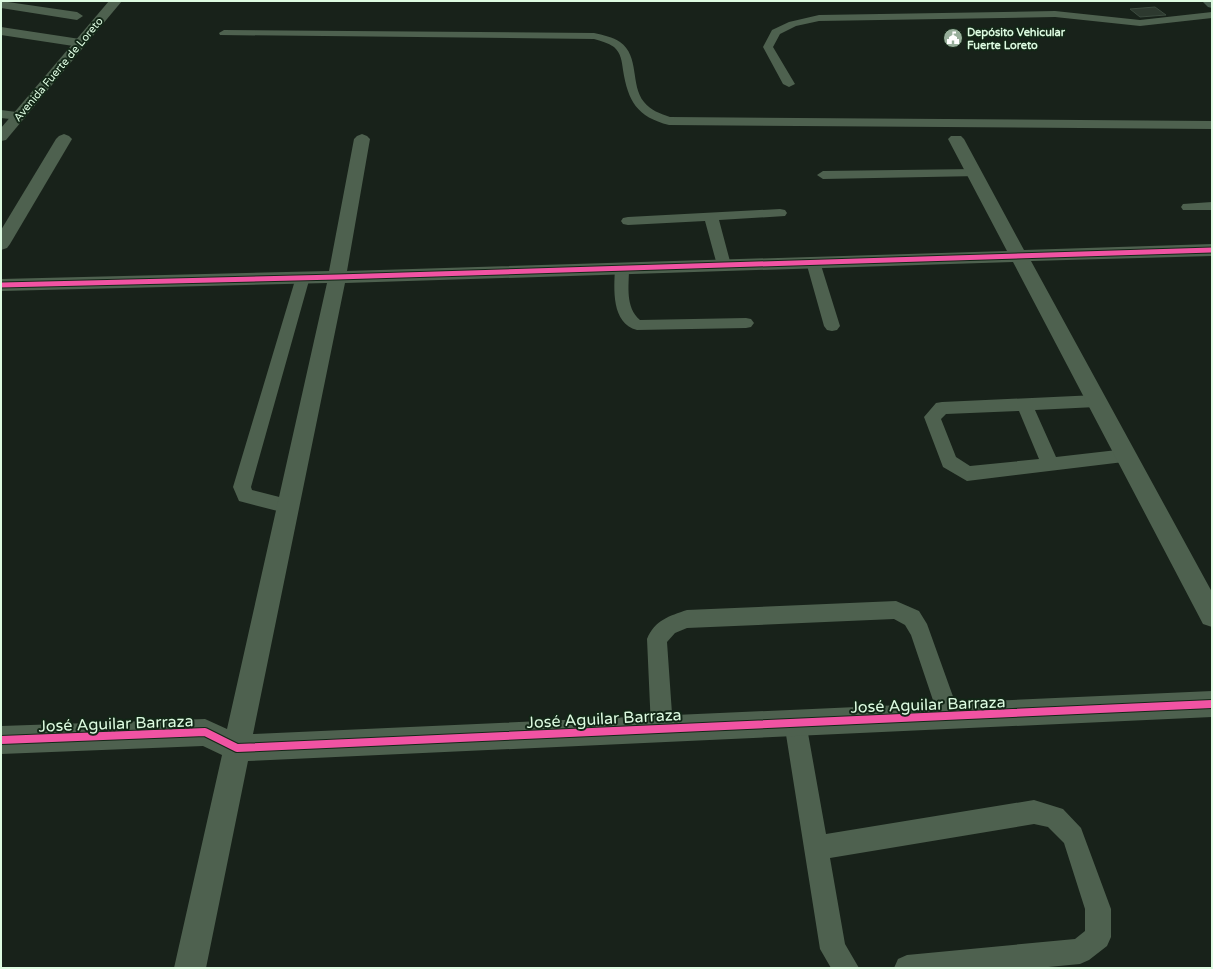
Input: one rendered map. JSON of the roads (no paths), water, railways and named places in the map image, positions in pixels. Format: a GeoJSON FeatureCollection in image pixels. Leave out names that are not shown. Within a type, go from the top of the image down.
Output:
{"type":"FeatureCollection","features":[{"type":"Feature","properties":{"kind":"main road"},"geometry":{"type":"LineString","coordinates":[[1208,1],[1212,4]]}},
{"type":"Feature","properties":{"kind":"street","name":"Avenida Fuerte de Loreto"},"geometry":{"type":"LineString","coordinates":[[1,137],[116,1]]}},
{"type":"Feature","properties":{"kind":"street"},"geometry":{"type":"LineString","coordinates":[[1,4],[77,16]]}},
{"type":"Feature","properties":{"kind":"street"},"geometry":{"type":"LineString","coordinates":[[1,31],[80,43]]}},
{"type":"Feature","properties":{"kind":"street"},"geometry":{"type":"LineString","coordinates":[[1,114],[19,116]]}},
{"type":"Feature","properties":{"kind":"street"},"geometry":{"type":"LineString","coordinates":[[956,138],[1017,255],[1212,616]]}},
{"type":"Feature","properties":{"kind":"street"},"geometry":{"type":"LineString","coordinates":[[1,244],[64,139]]}},
{"type":"Feature","properties":{"kind":"street"},"geometry":{"type":"LineString","coordinates":[[190,968],[337,277],[362,139]]}},
{"type":"Feature","properties":{"kind":"street"},"geometry":{"type":"LineString","coordinates":[[1,284],[303,278],[1212,250]]}},
{"type":"Feature","properties":{"kind":"street","name":"José Aguilar Barraza"},"geometry":{"type":"LineString","coordinates":[[1,740],[205,732],[237,748],[1212,704]]}},
{"type":"Feature","properties":{"kind":"lane"},"geometry":{"type":"LineString","coordinates":[[789,84],[768,47],[776,32],[793,24],[819,18],[1055,14],[1140,23],[1212,15]]}},
{"type":"Feature","properties":{"kind":"lane"},"geometry":{"type":"LineString","coordinates":[[224,33],[594,36],[608,39],[618,44],[628,61],[636,100],[645,110],[658,118],[669,121],[1212,125]]}},
{"type":"Feature","properties":{"kind":"lane"},"geometry":{"type":"LineString","coordinates":[[824,175],[974,173]]}},
{"type":"Feature","properties":{"kind":"lane"},"geometry":{"type":"LineString","coordinates":[[1188,207],[1212,206]]}},
{"type":"Feature","properties":{"kind":"lane"},"geometry":{"type":"LineString","coordinates":[[628,221],[780,213]]}},
{"type":"Feature","properties":{"kind":"lane"},"geometry":{"type":"LineString","coordinates":[[711,217],[724,265]]}},
{"type":"Feature","properties":{"kind":"lane"},"geometry":{"type":"LineString","coordinates":[[813,262],[832,326]]}},
{"type":"Feature","properties":{"kind":"lane"},"geometry":{"type":"LineString","coordinates":[[622,268],[623,307],[628,319],[637,325],[746,323]]}},
{"type":"Feature","properties":{"kind":"lane"},"geometry":{"type":"LineString","coordinates":[[289,506],[245,496],[242,487],[303,278]]}},
{"type":"Feature","properties":{"kind":"lane"},"geometry":{"type":"LineString","coordinates":[[1096,401],[942,408],[932,417],[949,462],[966,474],[1126,456]]}},
{"type":"Feature","properties":{"kind":"lane"},"geometry":{"type":"LineString","coordinates":[[1024,404],[1050,464]]}},
{"type":"Feature","properties":{"kind":"lane"},"geometry":{"type":"LineString","coordinates":[[662,728],[657,639],[668,626],[686,619],[896,610],[912,618],[920,631],[950,716]]}},
{"type":"Feature","properties":{"kind":"lane"},"geometry":{"type":"LineString","coordinates":[[795,722],[833,949],[846,968]]}},
{"type":"Feature","properties":{"kind":"lane"},"geometry":{"type":"LineString","coordinates":[[816,848],[1034,812],[1056,817],[1073,836],[1098,909],[1098,937],[1080,951],[907,968]]}},
{"type":"Feature","properties":{"kind":"place","name":"Depósito Vehicular Fuerte Loreto"},"geometry":{"type":"Point","coordinates":[953,38]}}]}
